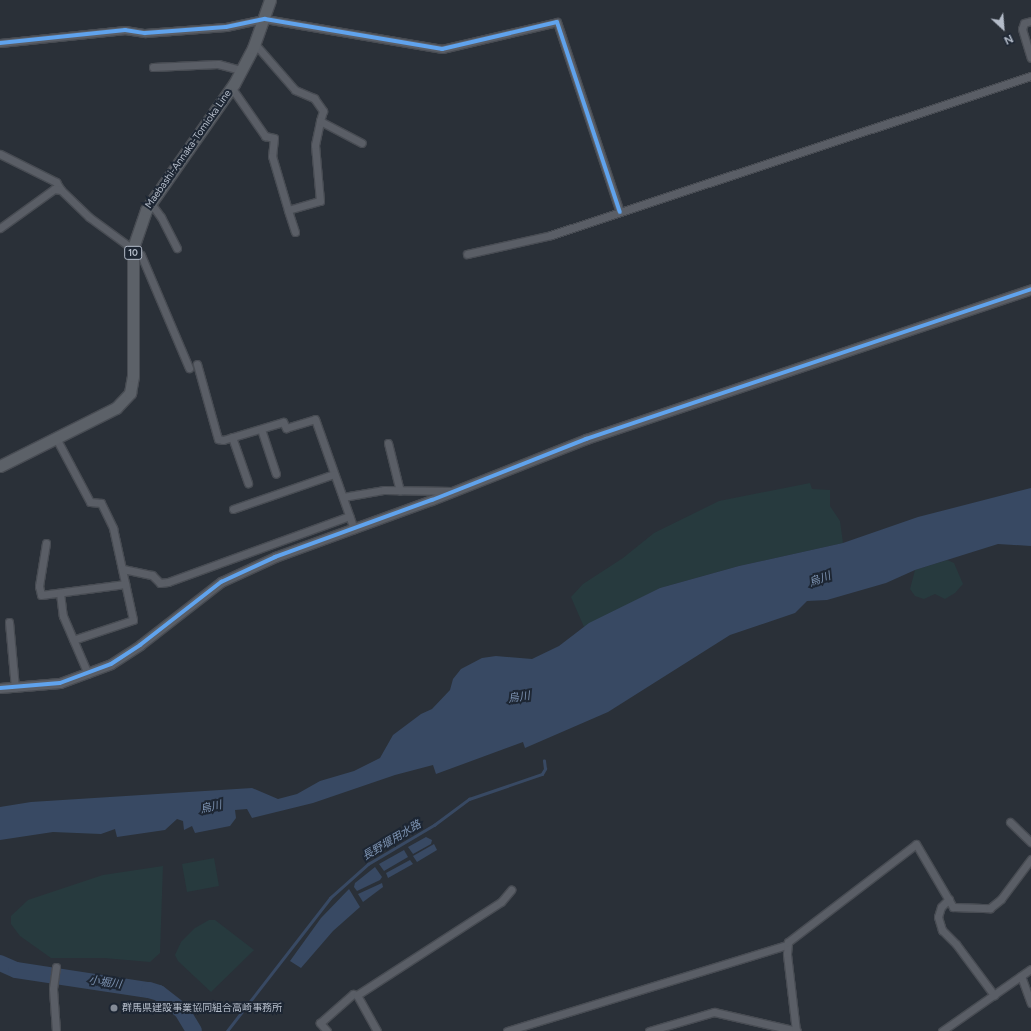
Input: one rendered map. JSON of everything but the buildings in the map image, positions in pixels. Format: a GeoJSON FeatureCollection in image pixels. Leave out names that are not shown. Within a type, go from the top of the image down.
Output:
{"type":"FeatureCollection","features":[{"type":"Feature","properties":{"kind":"main road","name":"Maebashi-Annaka-Tomioka Line"},"geometry":{"type":"LineString","coordinates":[[0,466],[116,408],[130,393],[133,376],[133,248],[150,202],[231,88],[241,70],[255,44],[265,19],[270,0]]}},
{"type":"Feature","properties":{"kind":"street"},"geometry":{"type":"LineString","coordinates":[[0,43],[125,30],[145,33],[226,27],[265,19],[442,50],[557,22],[620,212]]}},
{"type":"Feature","properties":{"kind":"street"},"geometry":{"type":"LineString","coordinates":[[1031,21],[1024,23],[1022,29],[1031,58]]}},
{"type":"Feature","properties":{"kind":"street"},"geometry":{"type":"LineString","coordinates":[[255,44],[295,90],[314,98],[323,111],[315,145],[320,201],[288,210]]}},
{"type":"Feature","properties":{"kind":"street"},"geometry":{"type":"LineString","coordinates":[[153,67],[218,64],[241,70]]}},
{"type":"Feature","properties":{"kind":"street"},"geometry":{"type":"LineString","coordinates":[[467,254],[551,235],[1031,76]]}},
{"type":"Feature","properties":{"kind":"street"},"geometry":{"type":"LineString","coordinates":[[231,88],[265,136],[274,138],[272,156],[295,232]]}},
{"type":"Feature","properties":{"kind":"street"},"geometry":{"type":"LineString","coordinates":[[320,121],[362,143]]}},
{"type":"Feature","properties":{"kind":"street"},"geometry":{"type":"LineString","coordinates":[[0,154],[56,182],[61,190],[107,232],[133,248],[141,255],[189,368]]}},
{"type":"Feature","properties":{"kind":"street"},"geometry":{"type":"LineString","coordinates":[[0,228],[54,189],[61,190]]}},
{"type":"Feature","properties":{"kind":"street"},"geometry":{"type":"LineString","coordinates":[[150,202],[161,217],[177,248]]}},
{"type":"Feature","properties":{"kind":"street"},"geometry":{"type":"LineString","coordinates":[[0,688],[60,683],[88,674],[126,656],[221,582],[255,564],[354,529],[586,439],[1031,289]]}},
{"type":"Feature","properties":{"kind":"street"},"geometry":{"type":"LineString","coordinates":[[197,364],[218,439],[232,437],[283,422],[286,428],[315,419],[354,529]]}},
{"type":"Feature","properties":{"kind":"street"},"geometry":{"type":"LineString","coordinates":[[262,429],[276,474]]}},
{"type":"Feature","properties":{"kind":"street"},"geometry":{"type":"LineString","coordinates":[[232,437],[248,483]]}},
{"type":"Feature","properties":{"kind":"street"},"geometry":{"type":"LineString","coordinates":[[56,438],[90,502],[101,503],[113,528],[133,620],[73,640]]}},
{"type":"Feature","properties":{"kind":"street"},"geometry":{"type":"LineString","coordinates":[[388,443],[400,491]]}},
{"type":"Feature","properties":{"kind":"street"},"geometry":{"type":"LineString","coordinates":[[233,509],[334,474]]}},
{"type":"Feature","properties":{"kind":"street"},"geometry":{"type":"LineString","coordinates":[[343,497],[384,490],[454,491]]}},
{"type":"Feature","properties":{"kind":"street"},"geometry":{"type":"LineString","coordinates":[[123,569],[152,575],[160,583],[168,582],[349,516]]}},
{"type":"Feature","properties":{"kind":"street"},"geometry":{"type":"LineString","coordinates":[[46,543],[39,586],[41,595],[125,584]]}},
{"type":"Feature","properties":{"kind":"street"},"geometry":{"type":"LineString","coordinates":[[60,593],[62,616],[88,674]]}},
{"type":"Feature","properties":{"kind":"street"},"geometry":{"type":"LineString","coordinates":[[10,622],[14,688]]}},
{"type":"Feature","properties":{"kind":"street"},"geometry":{"type":"LineString","coordinates":[[1010,822],[1031,842]]}},
{"type":"Feature","properties":{"kind":"street"},"geometry":{"type":"LineString","coordinates":[[649,1031],[714,1012],[797,1031],[788,945],[793,937],[916,844],[953,907],[990,908],[1001,899],[1031,859]]}},
{"type":"Feature","properties":{"kind":"street"},"geometry":{"type":"LineString","coordinates":[[327,1031],[320,1024],[353,994],[357,995],[501,902],[511,890]]}},
{"type":"Feature","properties":{"kind":"street"},"geometry":{"type":"LineString","coordinates":[[949,899],[941,907],[938,917],[942,930],[956,944],[994,995]]}},
{"type":"Feature","properties":{"kind":"street"},"geometry":{"type":"LineString","coordinates":[[507,1031],[788,945]]}},
{"type":"Feature","properties":{"kind":"street"},"geometry":{"type":"LineString","coordinates":[[56,966],[53,989],[56,1031]]}},
{"type":"Feature","properties":{"kind":"street"},"geometry":{"type":"LineString","coordinates":[[942,1031],[1031,969]]}},
{"type":"Feature","properties":{"kind":"street"},"geometry":{"type":"LineString","coordinates":[[1021,976],[1031,1003]]}},
{"type":"Feature","properties":{"kind":"street"},"geometry":{"type":"LineString","coordinates":[[357,995],[378,1031]]}},
{"type":"Feature","properties":{"kind":"green space"},"geometry":{"type":"Polygon","coordinates":[[[810,483],[812,489],[830,490],[830,506],[840,521],[843,543],[739,566],[660,588],[584,627],[571,597],[583,584],[623,558],[654,533],[719,501],[810,483]]]}},
{"type":"Feature","properties":{"kind":"green space"},"geometry":{"type":"Polygon","coordinates":[[[947,560],[954,563],[963,584],[955,593],[945,599],[935,594],[924,599],[915,596],[910,589],[915,570],[947,560]]]}},
{"type":"Feature","properties":{"kind":"green space"},"geometry":{"type":"Polygon","coordinates":[[[214,858],[219,886],[187,892],[182,864],[214,858]]]}},
{"type":"Feature","properties":{"kind":"green space"},"geometry":{"type":"Polygon","coordinates":[[[163,866],[160,953],[150,962],[104,958],[51,958],[20,936],[11,924],[11,916],[28,900],[103,875],[163,866]]]}},
{"type":"Feature","properties":{"kind":"green space"},"geometry":{"type":"Polygon","coordinates":[[[209,920],[215,920],[254,950],[211,992],[178,961],[175,955],[181,942],[195,928],[209,920]]]}},
{"type":"Feature","properties":{"kind":"water","name":"烏川"},"geometry":{"type":"Polygon","coordinates":[[[1031,488],[1031,546],[998,544],[915,570],[886,583],[827,600],[807,601],[795,613],[730,635],[608,712],[525,748],[523,742],[436,774],[433,765],[395,775],[313,803],[252,818],[247,809],[235,810],[236,818],[230,826],[195,833],[192,826],[184,830],[183,821],[177,819],[165,830],[117,837],[115,829],[101,834],[53,832],[0,840],[0,807],[31,802],[252,788],[278,799],[297,794],[320,781],[354,771],[380,758],[393,735],[421,714],[432,709],[450,690],[453,679],[461,669],[482,658],[496,656],[532,659],[559,646],[589,623],[660,588],[739,566],[843,543],[918,517],[1031,488]]]}},
{"type":"Feature","properties":{"kind":"water"},"geometry":{"type":"Polygon","coordinates":[[[426,837],[432,840],[431,844],[413,854],[408,847],[426,837]]]}},
{"type":"Feature","properties":{"kind":"water"},"geometry":{"type":"Polygon","coordinates":[[[434,844],[437,850],[417,862],[413,856],[434,844]]]}},
{"type":"Feature","properties":{"kind":"water"},"geometry":{"type":"Polygon","coordinates":[[[404,850],[408,857],[384,871],[379,864],[404,850]]]}},
{"type":"Feature","properties":{"kind":"water"},"geometry":{"type":"Polygon","coordinates":[[[410,860],[413,864],[388,878],[386,873],[410,860]]]}},
{"type":"Feature","properties":{"kind":"water"},"geometry":{"type":"Polygon","coordinates":[[[375,867],[382,877],[380,880],[357,891],[354,887],[355,883],[375,867]]]}},
{"type":"Feature","properties":{"kind":"water"},"geometry":{"type":"Polygon","coordinates":[[[382,883],[383,887],[363,902],[358,894],[382,883]]]}},
{"type":"Feature","properties":{"kind":"water"},"geometry":{"type":"Polygon","coordinates":[[[349,889],[360,907],[333,931],[301,968],[290,961],[321,918],[349,889]]]}},
{"type":"Feature","properties":{"kind":"waterway","name":"長野堰用水路"},"geometry":{"type":"LineString","coordinates":[[227,1031],[330,898],[368,864],[434,825],[469,799],[542,774],[545,769],[544,761]]}},
{"type":"Feature","properties":{"kind":"waterway","name":"小堀川"},"geometry":{"type":"LineString","coordinates":[[0,963],[16,970],[149,990],[159,993],[182,1011],[194,1031]]}},
{"type":"Feature","properties":{"kind":"cycle path"},"geometry":{"type":"LineString","coordinates":[[0,43],[125,30],[145,33],[226,27],[265,19],[442,49],[557,22],[620,212]]}},
{"type":"Feature","properties":{"kind":"cycle path"},"geometry":{"type":"LineString","coordinates":[[0,688],[60,683],[111,664],[140,645],[221,582],[275,557],[432,500],[586,439],[1031,289]]}},
{"type":"Feature","properties":{"kind":"place","name":"群馬県建設事業協同組合高崎事務所"},"geometry":{"type":"Point","coordinates":[114,1008]}}]}
